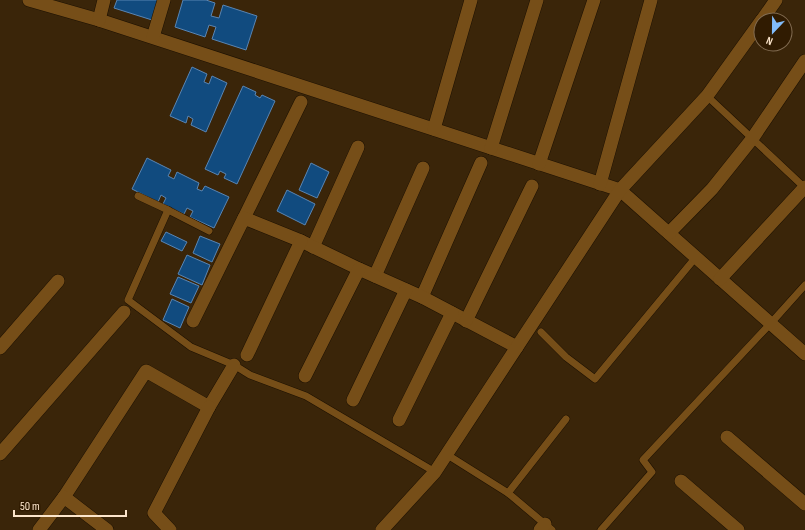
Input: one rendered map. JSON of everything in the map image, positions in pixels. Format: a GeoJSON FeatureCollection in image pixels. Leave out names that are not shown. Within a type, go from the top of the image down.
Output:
{"type":"FeatureCollection","features":[{"type":"Feature","properties":{"kind":"street"},"geometry":{"type":"LineString","coordinates":[[29,0],[153,37],[620,190],[805,354]]}},
{"type":"Feature","properties":{"kind":"street"},"geometry":{"type":"LineString","coordinates":[[99,20],[104,0]]}},
{"type":"Feature","properties":{"kind":"street"},"geometry":{"type":"LineString","coordinates":[[153,37],[164,0]]}},
{"type":"Feature","properties":{"kind":"street"},"geometry":{"type":"LineString","coordinates":[[434,129],[471,0]]}},
{"type":"Feature","properties":{"kind":"street"},"geometry":{"type":"LineString","coordinates":[[491,148],[537,0]]}},
{"type":"Feature","properties":{"kind":"street"},"geometry":{"type":"LineString","coordinates":[[539,164],[594,0]]}},
{"type":"Feature","properties":{"kind":"street"},"geometry":{"type":"LineString","coordinates":[[600,184],[651,0]]}},
{"type":"Feature","properties":{"kind":"street"},"geometry":{"type":"LineString","coordinates":[[767,12],[776,0]]}},
{"type":"Feature","properties":{"kind":"street"},"geometry":{"type":"LineString","coordinates":[[382,530],[435,472],[620,190],[707,96],[753,32]]}},
{"type":"Feature","properties":{"kind":"street"},"geometry":{"type":"LineString","coordinates":[[669,233],[712,189],[752,139],[805,61]]}},
{"type":"Feature","properties":{"kind":"street"},"geometry":{"type":"LineString","coordinates":[[193,321],[301,102]]}},
{"type":"Feature","properties":{"kind":"street"},"geometry":{"type":"LineString","coordinates":[[313,247],[358,147]]}},
{"type":"Feature","properties":{"kind":"street"},"geometry":{"type":"LineString","coordinates":[[422,297],[481,163]]}},
{"type":"Feature","properties":{"kind":"street"},"geometry":{"type":"LineString","coordinates":[[375,276],[423,168]]}},
{"type":"Feature","properties":{"kind":"street"},"geometry":{"type":"LineString","coordinates":[[466,321],[532,186]]}},
{"type":"Feature","properties":{"kind":"street"},"geometry":{"type":"LineString","coordinates":[[720,279],[805,188]]}},
{"type":"Feature","properties":{"kind":"street"},"geometry":{"type":"LineString","coordinates":[[244,218],[301,241],[422,297],[517,348]]}},
{"type":"Feature","properties":{"kind":"street"},"geometry":{"type":"LineString","coordinates":[[246,355],[301,241]]}},
{"type":"Feature","properties":{"kind":"street"},"geometry":{"type":"LineString","coordinates":[[306,376],[359,268]]}},
{"type":"Feature","properties":{"kind":"street"},"geometry":{"type":"LineString","coordinates":[[0,348],[58,281]]}},
{"type":"Feature","properties":{"kind":"street"},"geometry":{"type":"LineString","coordinates":[[353,400],[406,290]]}},
{"type":"Feature","properties":{"kind":"street"},"geometry":{"type":"LineString","coordinates":[[0,454],[124,312]]}},
{"type":"Feature","properties":{"kind":"street"},"geometry":{"type":"LineString","coordinates":[[399,420],[452,313]]}},
{"type":"Feature","properties":{"kind":"street"},"geometry":{"type":"LineString","coordinates":[[170,530],[154,513],[208,407],[234,365]]}},
{"type":"Feature","properties":{"kind":"street"},"geometry":{"type":"LineString","coordinates":[[39,530],[64,498],[146,371],[208,407]]}},
{"type":"Feature","properties":{"kind":"street"},"geometry":{"type":"LineString","coordinates":[[727,436],[805,504]]}},
{"type":"Feature","properties":{"kind":"street"},"geometry":{"type":"LineString","coordinates":[[681,481],[738,530]]}},
{"type":"Feature","properties":{"kind":"street"},"geometry":{"type":"LineString","coordinates":[[64,498],[107,530]]}},
{"type":"Feature","properties":{"kind":"lane"},"geometry":{"type":"LineString","coordinates":[[707,96],[805,188]]}},
{"type":"Feature","properties":{"kind":"lane"},"geometry":{"type":"LineString","coordinates":[[138,196],[209,230]]}},
{"type":"Feature","properties":{"kind":"lane"},"geometry":{"type":"LineString","coordinates":[[168,210],[128,300],[191,347],[234,365],[250,375],[306,396],[435,472]]}},
{"type":"Feature","properties":{"kind":"lane"},"geometry":{"type":"LineString","coordinates":[[541,332],[566,357],[595,379],[696,258]]}},
{"type":"Feature","properties":{"kind":"lane"},"geometry":{"type":"LineString","coordinates":[[601,530],[652,472],[643,460],[805,285]]}},
{"type":"Feature","properties":{"kind":"lane"},"geometry":{"type":"LineString","coordinates":[[508,493],[566,419]]}},
{"type":"Feature","properties":{"kind":"lane"},"geometry":{"type":"LineString","coordinates":[[446,454],[508,493],[545,528]]}},
{"type":"Feature","properties":{"kind":"building"},"geometry":{"type":"Polygon","coordinates":[[[117,0],[159,0],[152,20],[114,8],[117,0]]]}},
{"type":"Feature","properties":{"kind":"building"},"geometry":{"type":"Polygon","coordinates":[[[183,0],[206,0],[215,3],[211,16],[219,18],[223,5],[257,16],[246,50],[212,39],[216,27],[209,25],[205,37],[175,27],[183,0]]]}},
{"type":"Feature","properties":{"kind":"building"},"geometry":{"type":"Polygon","coordinates":[[[192,67],[207,74],[204,82],[209,84],[212,76],[227,83],[206,132],[191,125],[193,119],[188,116],[186,123],[170,116],[192,67]]]}},
{"type":"Feature","properties":{"kind":"building"},"geometry":{"type":"Polygon","coordinates":[[[243,86],[256,92],[255,95],[260,98],[262,95],[275,101],[237,184],[224,178],[226,174],[220,171],[218,175],[205,169],[243,86]]]}},
{"type":"Feature","properties":{"kind":"building"},"geometry":{"type":"Polygon","coordinates":[[[147,158],[171,170],[168,176],[174,179],[177,172],[199,183],[197,189],[202,191],[205,186],[229,197],[214,228],[190,217],[193,211],[187,208],[184,214],[163,204],[166,198],[161,195],[158,202],[132,189],[147,158]]]}},
{"type":"Feature","properties":{"kind":"building"},"geometry":{"type":"Polygon","coordinates":[[[311,163],[329,172],[317,198],[299,190],[311,163]]]}},
{"type":"Feature","properties":{"kind":"building"},"geometry":{"type":"Polygon","coordinates":[[[287,190],[315,204],[305,225],[277,211],[287,190]]]}},
{"type":"Feature","properties":{"kind":"building"},"geometry":{"type":"Polygon","coordinates":[[[166,232],[187,242],[182,251],[161,241],[166,232]]]}},
{"type":"Feature","properties":{"kind":"building"},"geometry":{"type":"Polygon","coordinates":[[[200,236],[220,244],[212,262],[193,253],[200,236]]]}},
{"type":"Feature","properties":{"kind":"building"},"geometry":{"type":"Polygon","coordinates":[[[187,255],[210,265],[202,285],[178,274],[187,255]]]}},
{"type":"Feature","properties":{"kind":"building"},"geometry":{"type":"Polygon","coordinates":[[[178,277],[199,286],[191,303],[170,294],[178,277]]]}},
{"type":"Feature","properties":{"kind":"building"},"geometry":{"type":"Polygon","coordinates":[[[172,299],[189,307],[180,328],[163,320],[172,299]]]}}]}
